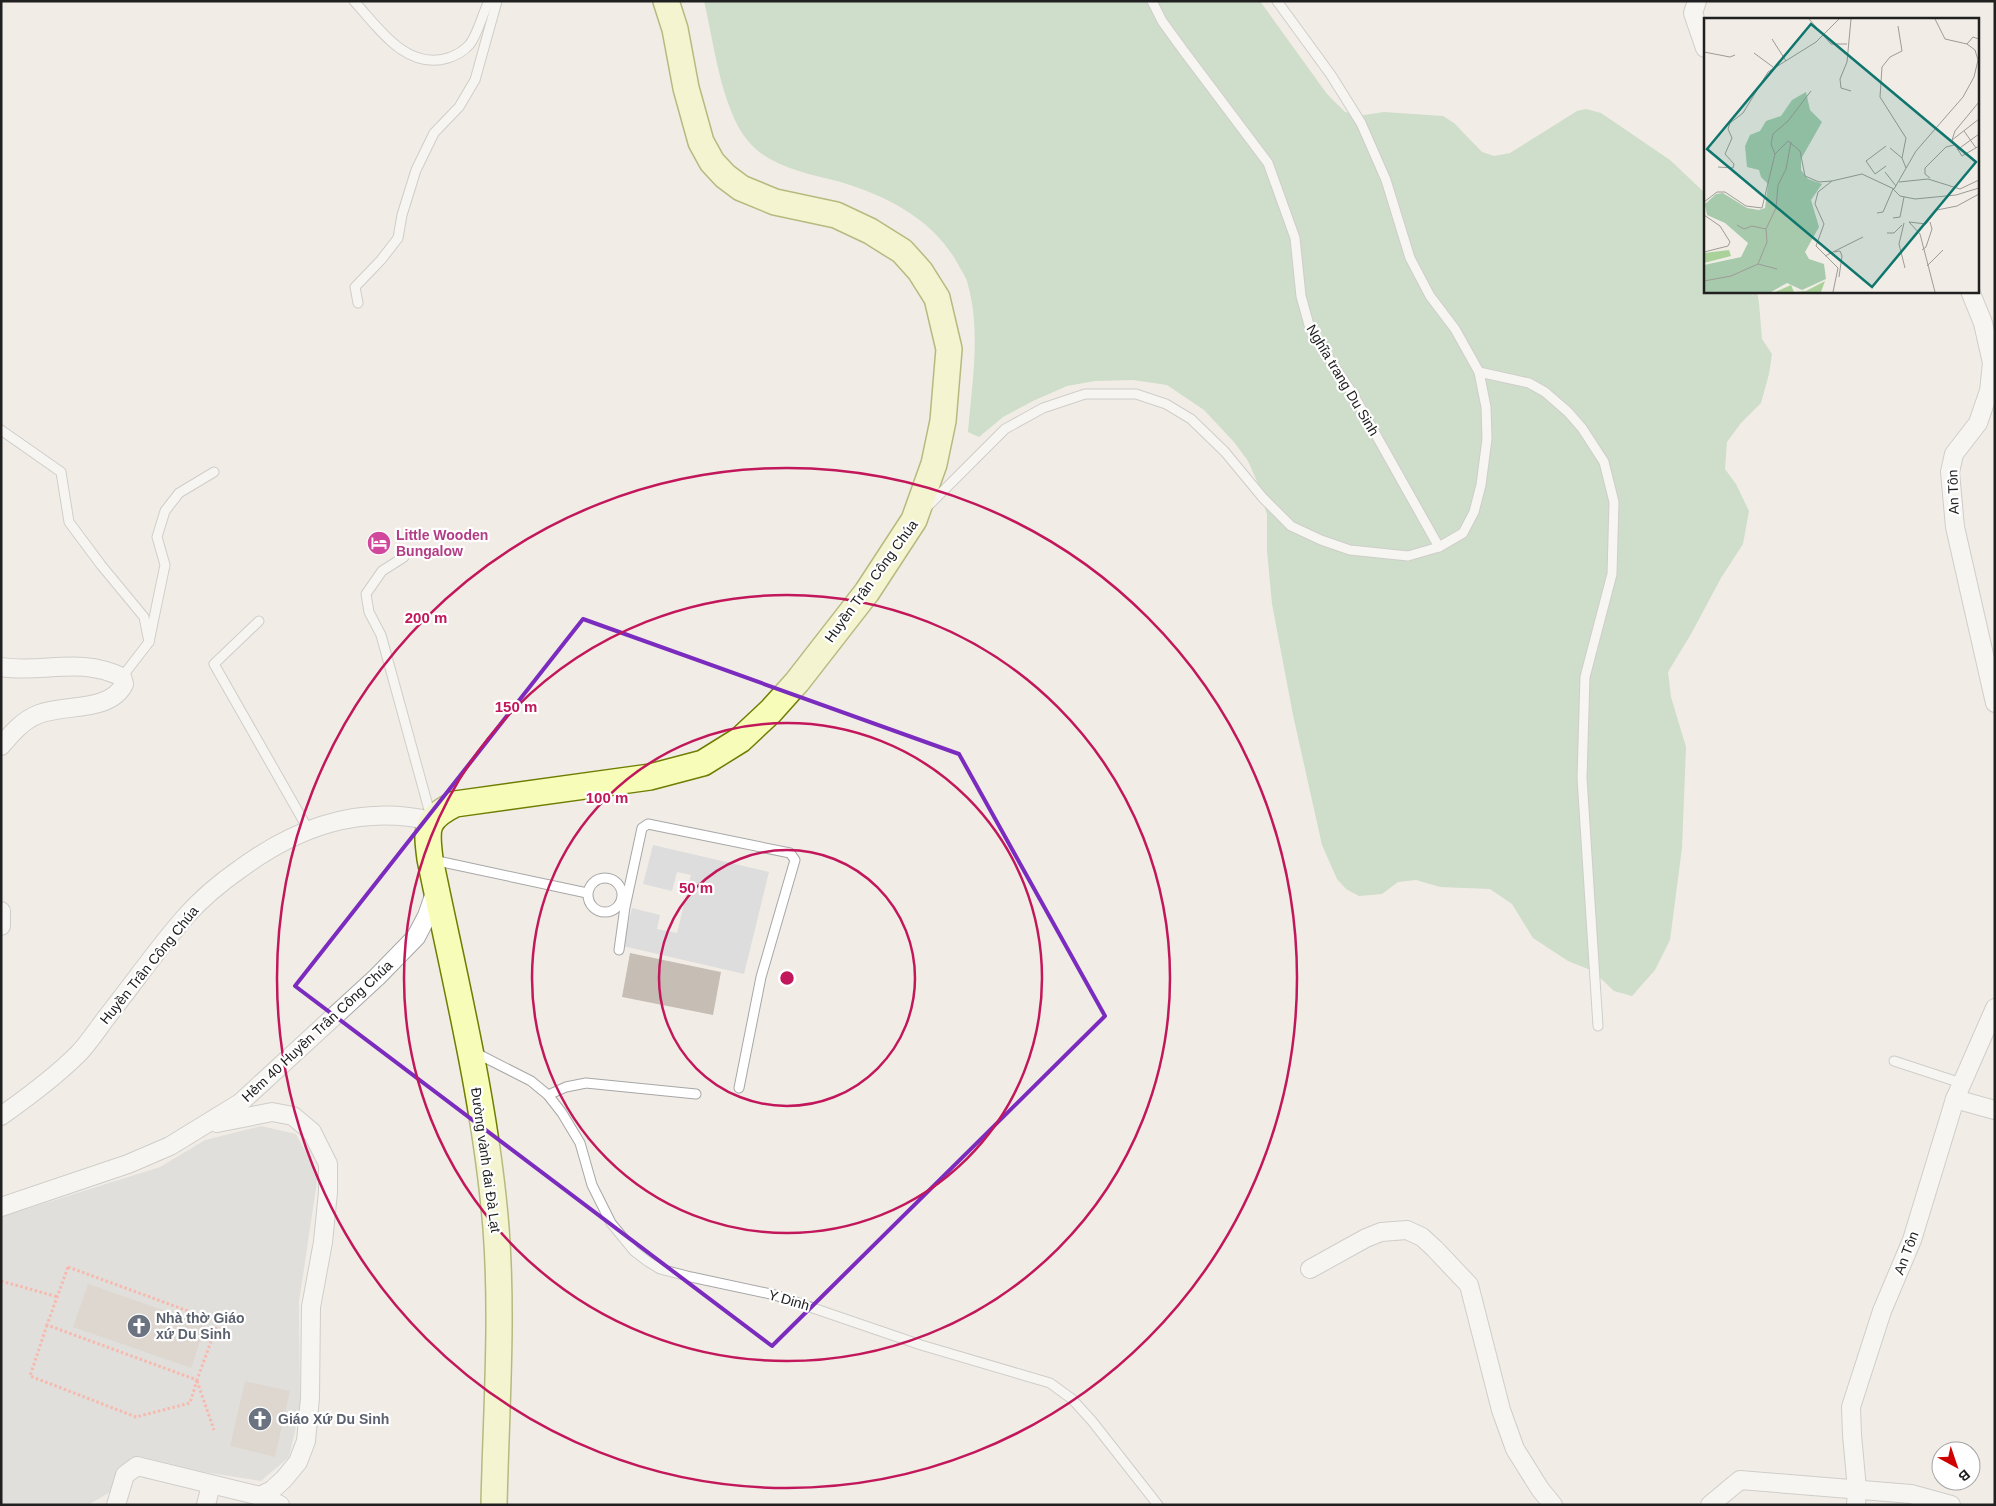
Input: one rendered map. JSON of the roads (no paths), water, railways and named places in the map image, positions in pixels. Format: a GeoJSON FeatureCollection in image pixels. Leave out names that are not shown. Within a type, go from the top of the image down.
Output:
{"type":"FeatureCollection","features":[{"type":"Feature","properties":{"kind":"main road"},"geometry":{"type":"LineString","coordinates":[[666,1],[675,29],[686,88],[701,142],[718,169],[740,188],[775,202],[836,215],[870,231],[902,251],[920,271],[937,298],[949,349],[943,421],[934,464],[914,520]]}},
{"type":"Feature","properties":{"kind":"main road","name":"Huyền Trân Công Chúa"},"geometry":{"type":"LineString","coordinates":[[432,821],[439,812],[455,804],[650,777],[703,763],[740,740],[771,711],[797,682],[867,592],[914,520]]}},
{"type":"Feature","properties":{"kind":"main road","name":"Đường vành đai Đà Lạt"},"geometry":{"type":"LineString","coordinates":[[432,821],[427,832],[430,859],[485,1136],[496,1229],[498,1304],[494,1505]]}},
{"type":"Feature","properties":{"kind":"street"},"geometry":{"type":"LineString","coordinates":[[1697,1],[1693,13],[1704,45]]}},
{"type":"Feature","properties":{"kind":"street","name":"An Tôn"},"geometry":{"type":"LineString","coordinates":[[1970,292],[1983,323],[1992,363],[1989,391],[1978,423],[1954,454],[1950,472],[1955,527],[1995,703]]}},
{"type":"Feature","properties":{"kind":"street"},"geometry":{"type":"LineString","coordinates":[[1,667],[14,669],[69,665],[106,669],[122,677],[124,684],[120,693],[108,700],[59,708],[38,714],[20,725],[1,746]]}},
{"type":"Feature","properties":{"kind":"street","name":"Huyền Trân Công Chúa"},"geometry":{"type":"LineString","coordinates":[[1,1116],[36,1091],[79,1054],[186,916],[215,887],[259,855],[293,835],[341,819],[388,814],[432,821]]}},
{"type":"Feature","properties":{"kind":"street","name":"Hẻm 40 Huyền Trân Công Chúa"},"geometry":{"type":"LineString","coordinates":[[1,1207],[128,1164],[170,1146],[240,1103],[377,977],[416,937],[427,916],[436,890]]}},
{"type":"Feature","properties":{"kind":"street"},"geometry":{"type":"LineString","coordinates":[[1,911],[1,926]]}},
{"type":"Feature","properties":{"kind":"street","name":"An Tôn"},"geometry":{"type":"LineString","coordinates":[[1856,1497],[1851,1407],[1882,1311],[1912,1240],[1958,1091],[1995,1008]]}},
{"type":"Feature","properties":{"kind":"street"},"geometry":{"type":"LineString","coordinates":[[1958,1091],[1995,1110]]}},
{"type":"Feature","properties":{"kind":"street"},"geometry":{"type":"LineString","coordinates":[[202,1126],[249,1115],[272,1112],[293,1116],[312,1132],[328,1164],[328,1192],[312,1307],[310,1398],[306,1441],[298,1462],[284,1480],[272,1490],[260,1496]]}},
{"type":"Feature","properties":{"kind":"street"},"geometry":{"type":"LineString","coordinates":[[1310,1269],[1366,1238],[1381,1232],[1407,1230],[1422,1237],[1469,1285],[1501,1410],[1515,1449],[1540,1489],[1553,1505]]}},
{"type":"Feature","properties":{"kind":"street"},"geometry":{"type":"LineString","coordinates":[[116,1505],[125,1475],[137,1466],[260,1496],[280,1505]]}},
{"type":"Feature","properties":{"kind":"street"},"geometry":{"type":"LineString","coordinates":[[1710,1505],[1740,1480],[1856,1497],[1911,1494],[1951,1505]]}},
{"type":"Feature","properties":{"kind":"street"},"geometry":{"type":"LineString","coordinates":[[206,1505],[211,1485]]}},
{"type":"Feature","properties":{"kind":"lane"},"geometry":{"type":"LineString","coordinates":[[354,1],[394,44],[412,56],[439,61],[459,55],[469,44],[489,1]]}},
{"type":"Feature","properties":{"kind":"lane"},"geometry":{"type":"LineString","coordinates":[[358,303],[355,287],[381,260],[398,238],[402,215],[416,170],[434,134],[459,108],[475,80],[497,1]]}},
{"type":"Feature","properties":{"kind":"lane","name":"Nghĩa trang Du Sinh"},"geometry":{"type":"LineString","coordinates":[[1152,1],[1162,21],[1268,163],[1295,238],[1302,296],[1308,325],[1353,394],[1439,547]]}},
{"type":"Feature","properties":{"kind":"lane","name":"Huyền Trân Công Chúa"},"geometry":{"type":"LineString","coordinates":[[914,520],[1005,429],[1043,408],[1085,394],[1136,394],[1166,404],[1191,419],[1225,452],[1263,498],[1291,526],[1321,540],[1350,550],[1408,556],[1439,547],[1463,533],[1474,512],[1481,485],[1487,440],[1486,407],[1479,372],[1455,329],[1430,296],[1410,258],[1386,180],[1361,123],[1331,75],[1277,1]]}},
{"type":"Feature","properties":{"kind":"lane"},"geometry":{"type":"LineString","coordinates":[[1479,372],[1529,383],[1544,392],[1568,412],[1582,428],[1604,462],[1614,502],[1612,574],[1585,677],[1582,778],[1598,1026]]}},
{"type":"Feature","properties":{"kind":"lane"},"geometry":{"type":"LineString","coordinates":[[1,430],[61,472],[69,522],[144,618],[150,642]]}},
{"type":"Feature","properties":{"kind":"lane"},"geometry":{"type":"LineString","coordinates":[[122,677],[150,642],[165,565],[157,537],[165,511],[179,493],[214,472]]}},
{"type":"Feature","properties":{"kind":"lane"},"geometry":{"type":"LineString","coordinates":[[404,557],[382,571],[366,594],[369,612],[381,635],[432,821]]}},
{"type":"Feature","properties":{"kind":"lane"},"geometry":{"type":"LineString","coordinates":[[259,621],[214,664],[308,829]]}},
{"type":"Feature","properties":{"kind":"lane"},"geometry":{"type":"LineString","coordinates":[[619,950],[624,898],[642,828],[648,824],[790,852],[795,860],[761,977],[739,1088]]}},
{"type":"Feature","properties":{"kind":"lane"},"geometry":{"type":"LineString","coordinates":[[430,859],[587,893]]}},
{"type":"Feature","properties":{"kind":"lane"},"geometry":{"type":"LineString","coordinates":[[600,878],[610,878],[618,883],[624,898],[614,910],[605,912],[596,910],[589,903],[587,893],[592,884],[600,878]]}},
{"type":"Feature","properties":{"kind":"lane","name":"Y Dinh"},"geometry":{"type":"LineString","coordinates":[[468,1046],[480,1056],[531,1081],[548,1095],[562,1113],[580,1143],[592,1185],[611,1223],[634,1251],[647,1261],[660,1269],[775,1295],[921,1345],[1050,1383],[1072,1399],[1092,1421],[1158,1505]]}},
{"type":"Feature","properties":{"kind":"lane"},"geometry":{"type":"LineString","coordinates":[[1894,1061],[1958,1091]]}},
{"type":"Feature","properties":{"kind":"lane"},"geometry":{"type":"LineString","coordinates":[[548,1095],[566,1087],[586,1083],[696,1094]]}},
{"type":"Feature","properties":{"kind":"place","name":"Little Wooden Bungalow"},"geometry":{"type":"Point","coordinates":[379,543]}},
{"type":"Feature","properties":{"kind":"place","name":"Nhà thờ Giáo xứ Du Sinh"},"geometry":{"type":"Point","coordinates":[139,1326]}},
{"type":"Feature","properties":{"kind":"place","name":"Giáo Xứ Du Sinh"},"geometry":{"type":"Point","coordinates":[260,1419]}}]}
